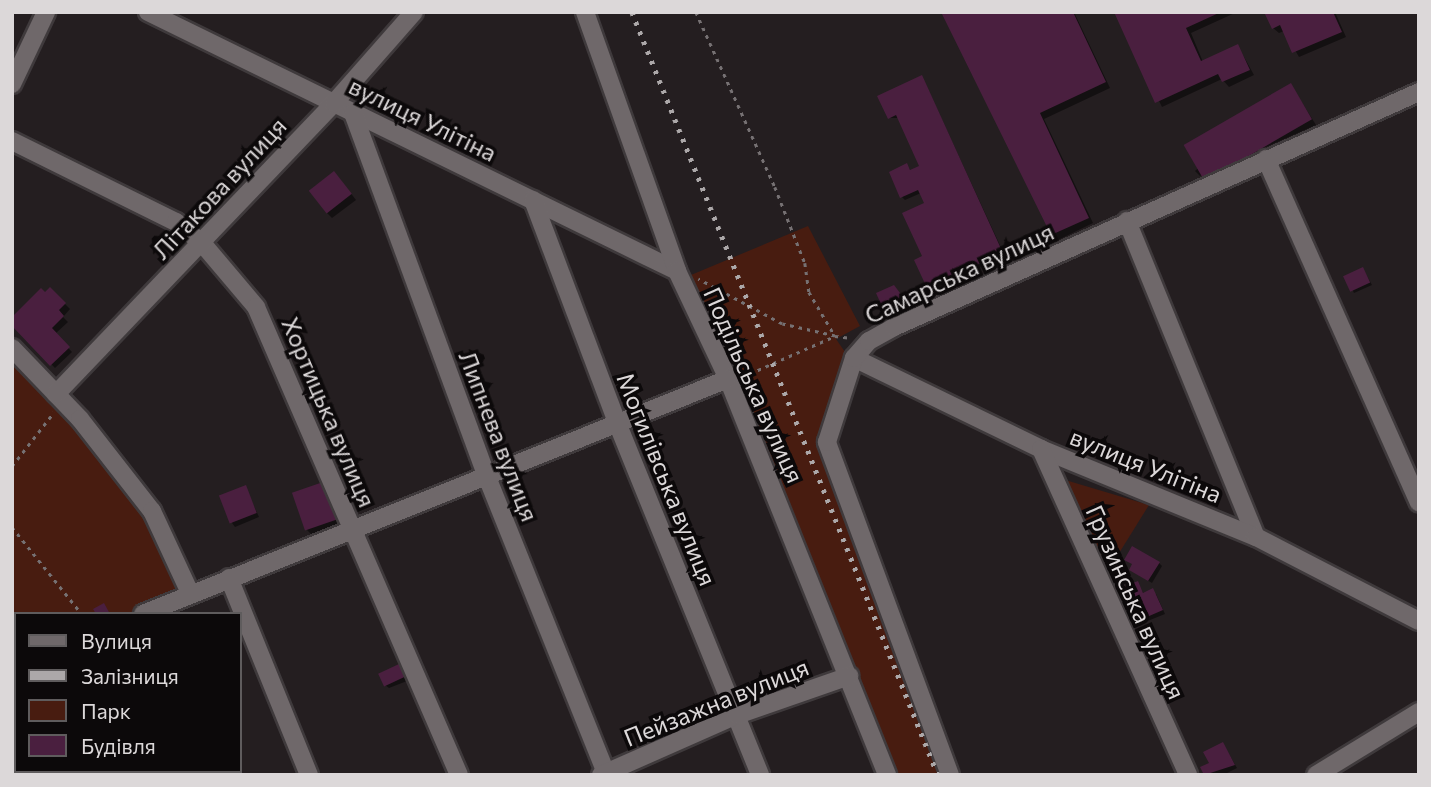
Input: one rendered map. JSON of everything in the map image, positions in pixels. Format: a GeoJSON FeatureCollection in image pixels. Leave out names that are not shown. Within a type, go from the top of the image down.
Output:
{"type":"FeatureCollection","features":[{"type":"Feature","properties":{"kind":"street"},"geometry":{"type":"LineString","coordinates":[[12,84],[46,12]]}},
{"type":"Feature","properties":{"kind":"street","name":"вулиця Улітіна"},"geometry":{"type":"LineString","coordinates":[[149,12],[677,271]]}},
{"type":"Feature","properties":{"kind":"street","name":"Літакова вулиця"},"geometry":{"type":"LineString","coordinates":[[59,397],[334,103],[414,12]]}},
{"type":"Feature","properties":{"kind":"street","name":"Подільська вулиця"},"geometry":{"type":"LineString","coordinates":[[585,12],[677,271],[728,379],[887,775]]}},
{"type":"Feature","properties":{"kind":"street","name":"Самарська вулиця"},"geometry":{"type":"LineString","coordinates":[[950,775],[827,442],[853,358],[869,341],[1126,221],[1419,92]]}},
{"type":"Feature","properties":{"kind":"street","name":"Липнева вулиця"},"geometry":{"type":"LineString","coordinates":[[353,113],[486,477],[605,774]]}},
{"type":"Feature","properties":{"kind":"street","name":"Хортицька вулиця"},"geometry":{"type":"LineString","coordinates":[[12,141],[176,222],[202,243],[256,307],[274,339],[459,775]]}},
{"type":"Feature","properties":{"kind":"street"},"geometry":{"type":"LineString","coordinates":[[1266,159],[1419,503]]}},
{"type":"Feature","properties":{"kind":"street","name":"Могилівська вулиця"},"geometry":{"type":"LineString","coordinates":[[533,200],[618,425],[760,775]]}},
{"type":"Feature","properties":{"kind":"street"},"geometry":{"type":"LineString","coordinates":[[1126,221],[1256,537]]}},
{"type":"Feature","properties":{"kind":"street"},"geometry":{"type":"LineString","coordinates":[[12,348],[59,397],[152,511],[190,593]]}},
{"type":"Feature","properties":{"kind":"street","name":"вулиця Улітіна"},"geometry":{"type":"LineString","coordinates":[[853,358],[1041,449],[1256,537],[1419,621]]}},
{"type":"Feature","properties":{"kind":"street"},"geometry":{"type":"LineString","coordinates":[[148,612],[190,593],[354,532],[728,379]]}},
{"type":"Feature","properties":{"kind":"street","name":"Грузинська вулиця"},"geometry":{"type":"LineString","coordinates":[[1041,449],[1188,775]]}},
{"type":"Feature","properties":{"kind":"street"},"geometry":{"type":"LineString","coordinates":[[229,578],[309,775]]}},
{"type":"Feature","properties":{"kind":"street","name":"Пейзажна вулиця"},"geometry":{"type":"LineString","coordinates":[[605,774],[737,715],[849,676]]}},
{"type":"Feature","properties":{"kind":"street"},"geometry":{"type":"LineString","coordinates":[[1316,775],[1419,712]]}},
{"type":"Feature","properties":{"kind":"path"},"geometry":{"type":"LineString","coordinates":[[696,12],[775,187],[805,263],[809,292],[835,336]]}},
{"type":"Feature","properties":{"kind":"path"},"geometry":{"type":"LineString","coordinates":[[677,271],[727,292],[782,324],[869,341]]}},
{"type":"Feature","properties":{"kind":"path"},"geometry":{"type":"LineString","coordinates":[[728,379],[751,376],[835,336]]}},
{"type":"Feature","properties":{"kind":"path"},"geometry":{"type":"LineString","coordinates":[[12,466],[59,397]]}},
{"type":"Feature","properties":{"kind":"path"},"geometry":{"type":"LineString","coordinates":[[12,527],[80,612]]}},
{"type":"Feature","properties":{"kind":"green space"},"geometry":{"type":"Polygon","coordinates":[[[808,226],[860,326],[836,339],[847,355],[824,424],[825,467],[950,775],[893,775],[691,275],[808,226]]]}},
{"type":"Feature","properties":{"kind":"green space"},"geometry":{"type":"Polygon","coordinates":[[[12,351],[149,512],[184,591],[134,612],[14,612],[12,660],[12,351]]]}},
{"type":"Feature","properties":{"kind":"green space"},"geometry":{"type":"Polygon","coordinates":[[[1062,479],[1149,505],[1106,574],[1062,479]]]}},
{"type":"Feature","properties":{"kind":"building"},"geometry":{"type":"Polygon","coordinates":[[[941,12],[1073,12],[1106,82],[1040,113],[1089,218],[1051,235],[941,12]]]}},
{"type":"Feature","properties":{"kind":"building"},"geometry":{"type":"Polygon","coordinates":[[[1114,12],[1221,12],[1186,28],[1201,61],[1238,44],[1250,70],[1222,82],[1218,74],[1155,103],[1114,12]]]}},
{"type":"Feature","properties":{"kind":"building"},"geometry":{"type":"Polygon","coordinates":[[[1264,12],[1333,12],[1342,32],[1292,53],[1280,25],[1272,29],[1264,12]]]}},
{"type":"Feature","properties":{"kind":"building"},"geometry":{"type":"Polygon","coordinates":[[[922,75],[1003,253],[927,288],[914,260],[922,256],[902,213],[924,203],[918,190],[900,198],[889,172],[907,163],[910,170],[919,166],[896,115],[888,119],[877,96],[922,75]]]}},
{"type":"Feature","properties":{"kind":"building"},"geometry":{"type":"Polygon","coordinates":[[[1291,83],[1312,119],[1205,181],[1184,145],[1291,83]]]}},
{"type":"Feature","properties":{"kind":"building"},"geometry":{"type":"Polygon","coordinates":[[[334,171],[352,194],[327,214],[309,191],[334,171]]]}},
{"type":"Feature","properties":{"kind":"building"},"geometry":{"type":"Polygon","coordinates":[[[1363,267],[1370,282],[1350,292],[1343,276],[1363,267]]]}},
{"type":"Feature","properties":{"kind":"building"},"geometry":{"type":"Polygon","coordinates":[[[894,285],[906,301],[884,311],[876,293],[894,285]]]}},
{"type":"Feature","properties":{"kind":"building"},"geometry":{"type":"Polygon","coordinates":[[[50,287],[66,303],[59,310],[64,316],[52,328],[70,347],[50,366],[12,326],[12,317],[41,288],[45,292],[50,287]]]}},
{"type":"Feature","properties":{"kind":"building"},"geometry":{"type":"Polygon","coordinates":[[[326,481],[339,519],[305,531],[292,493],[326,481]]]}},
{"type":"Feature","properties":{"kind":"building"},"geometry":{"type":"Polygon","coordinates":[[[246,485],[257,513],[230,523],[219,495],[246,485]]]}},
{"type":"Feature","properties":{"kind":"building"},"geometry":{"type":"Polygon","coordinates":[[[1132,546],[1160,562],[1148,581],[1129,570],[1132,564],[1124,560],[1132,546]]]}},
{"type":"Feature","properties":{"kind":"building"},"geometry":{"type":"Polygon","coordinates":[[[1138,581],[1143,593],[1153,588],[1163,610],[1140,620],[1125,586],[1138,581]]]}},
{"type":"Feature","properties":{"kind":"building"},"geometry":{"type":"Polygon","coordinates":[[[104,603],[109,612],[95,612],[93,609],[104,603]]]}},
{"type":"Feature","properties":{"kind":"building"},"geometry":{"type":"Polygon","coordinates":[[[399,664],[405,677],[384,686],[378,674],[399,664]]]}},
{"type":"Feature","properties":{"kind":"building"},"geometry":{"type":"Polygon","coordinates":[[[1223,742],[1235,765],[1204,775],[1200,767],[1209,763],[1203,752],[1223,742]]]}},
{"type":"Feature","properties":{"kind":"railway"},"geometry":{"type":"LineString","coordinates":[[632,12],[938,775]]}}]}
